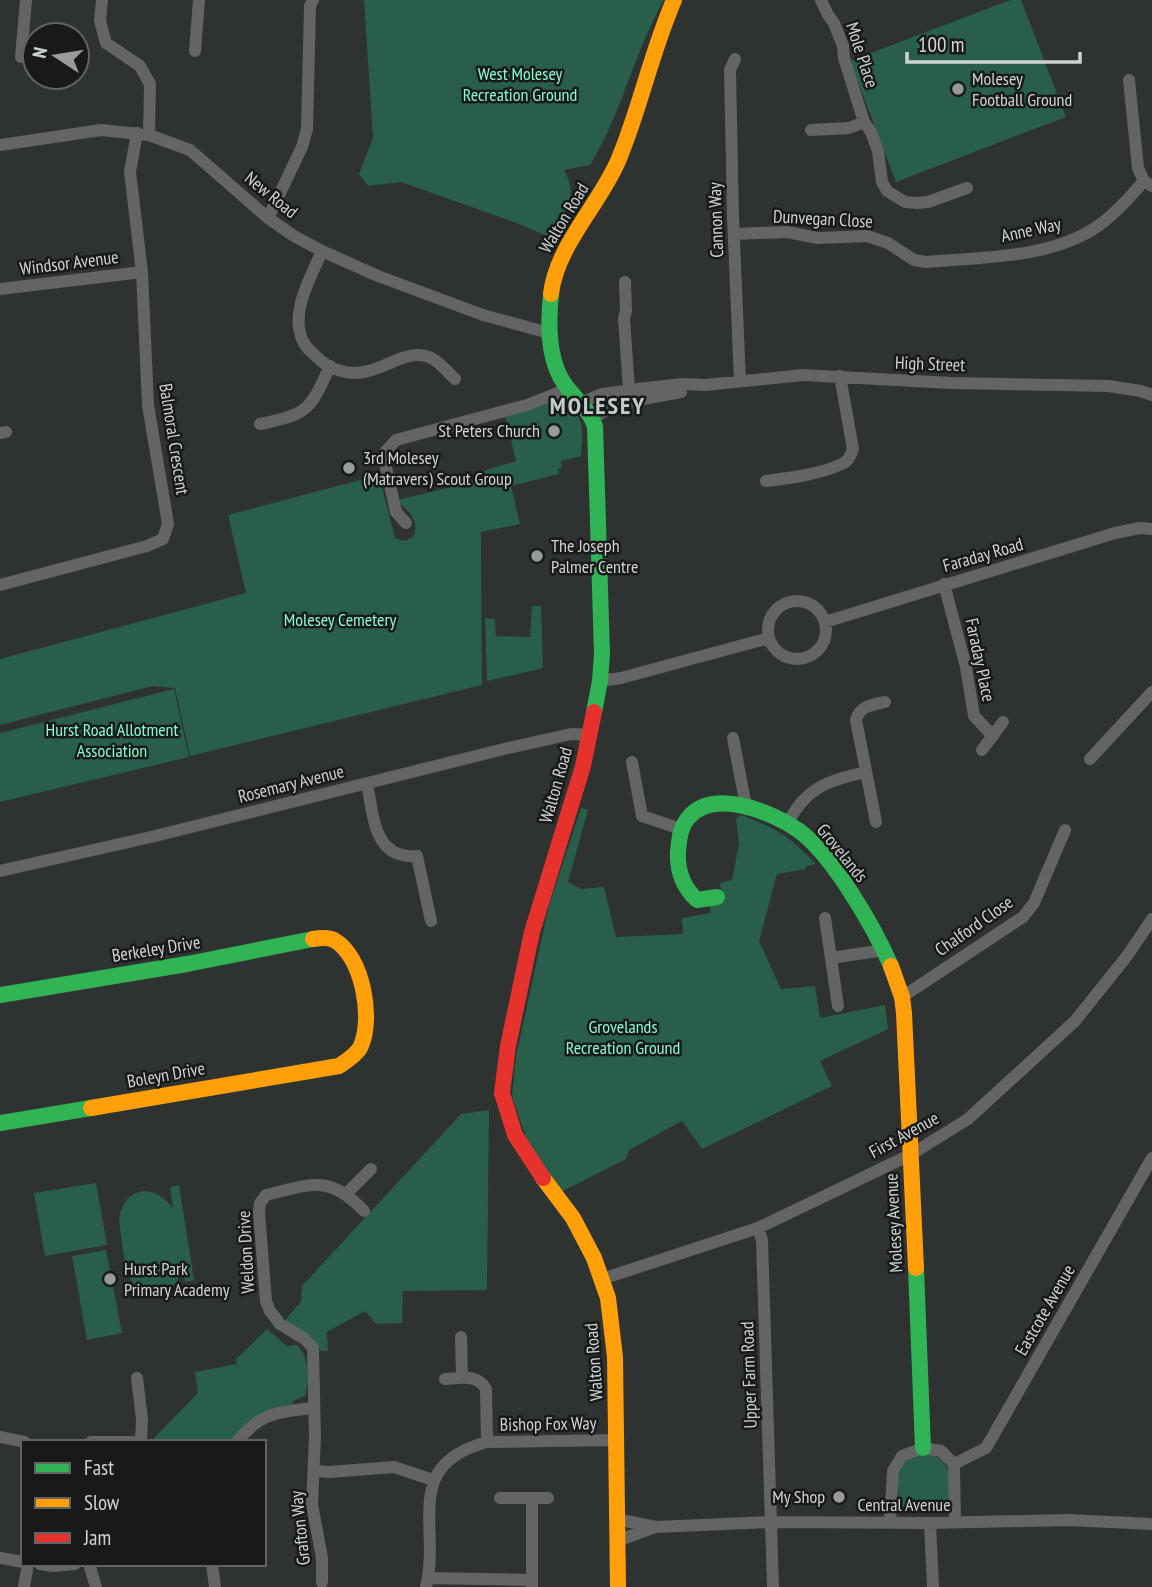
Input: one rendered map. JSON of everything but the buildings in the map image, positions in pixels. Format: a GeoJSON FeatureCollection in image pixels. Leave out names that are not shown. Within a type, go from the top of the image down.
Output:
{"type":"FeatureCollection","features":[{"type":"Feature","properties":{"kind":"street"},"geometry":{"type":"LineString","coordinates":[[24,21],[26,0]]}},
{"type":"Feature","properties":{"kind":"street","name":"Balmoral Crescent"},"geometry":{"type":"LineString","coordinates":[[0,585],[147,546],[163,539],[166,532],[168,512],[148,405],[142,272],[130,172],[143,134],[150,84],[140,66],[106,43],[100,21],[102,0]]}},
{"type":"Feature","properties":{"kind":"street"},"geometry":{"type":"LineString","coordinates":[[195,51],[199,0]]}},
{"type":"Feature","properties":{"kind":"street"},"geometry":{"type":"LineString","coordinates":[[268,218],[302,147],[307,129],[310,6],[313,0]]}},
{"type":"Feature","properties":{"kind":"street","name":"Walton Road"},"geometry":{"type":"LineString","coordinates":[[618,1587],[618,1440],[611,1317],[602,1279],[573,1218],[533,1165],[515,1135],[502,1093],[508,1046],[533,932],[576,793],[590,735],[602,653],[598,476],[593,418],[582,402],[566,387],[555,363],[549,325],[550,290],[559,260],[602,194],[614,169],[674,0]]}},
{"type":"Feature","properties":{"kind":"street","name":"Mole Place"},"geometry":{"type":"LineString","coordinates":[[821,0],[843,46],[844,58],[864,122],[878,151],[882,181],[887,191],[905,202],[928,202],[967,188]]}},
{"type":"Feature","properties":{"kind":"street","name":"Cannon Way"},"geometry":{"type":"LineString","coordinates":[[735,59],[730,70],[740,381]]}},
{"type":"Feature","properties":{"kind":"street"},"geometry":{"type":"LineString","coordinates":[[1129,80],[1138,168],[1148,184]]}},
{"type":"Feature","properties":{"kind":"street"},"geometry":{"type":"LineString","coordinates":[[811,130],[849,128],[864,122]]}},
{"type":"Feature","properties":{"kind":"street","name":"New Road"},"geometry":{"type":"LineString","coordinates":[[0,145],[100,130],[143,134],[190,150],[268,218],[322,251],[378,276],[483,316],[519,324],[549,325]]}},
{"type":"Feature","properties":{"kind":"street","name":"Anne Way"},"geometry":{"type":"LineString","coordinates":[[905,255],[926,262],[1024,252],[1063,244],[1098,226],[1148,184]]}},
{"type":"Feature","properties":{"kind":"street","name":"Dunvegan Close"},"geometry":{"type":"LineString","coordinates":[[734,234],[787,232],[818,238],[867,236],[880,239],[905,255]]}},
{"type":"Feature","properties":{"kind":"street"},"geometry":{"type":"LineString","coordinates":[[322,251],[303,294],[298,321],[304,344],[322,362],[341,371],[362,373],[388,366],[406,356],[443,357],[455,379]]}},
{"type":"Feature","properties":{"kind":"street","name":"Windsor Avenue"},"geometry":{"type":"LineString","coordinates":[[0,289],[142,272]]}},
{"type":"Feature","properties":{"kind":"street"},"geometry":{"type":"LineString","coordinates":[[625,282],[624,318],[629,390]]}},
{"type":"Feature","properties":{"kind":"street"},"geometry":{"type":"LineString","coordinates":[[264,419],[301,414],[312,405],[330,366]]}},
{"type":"Feature","properties":{"kind":"street","name":"High Street"},"geometry":{"type":"LineString","coordinates":[[593,418],[616,404],[705,385],[803,375],[951,383],[1108,386],[1141,390],[1152,395]]}},
{"type":"Feature","properties":{"kind":"street"},"geometry":{"type":"LineString","coordinates":[[766,481],[814,472],[846,462],[853,449],[840,376]]}},
{"type":"Feature","properties":{"kind":"street","name":"High Street"},"geometry":{"type":"LineString","coordinates":[[582,402],[602,394],[629,390],[682,384],[705,385]]}},
{"type":"Feature","properties":{"kind":"street"},"geometry":{"type":"LineString","coordinates":[[406,523],[396,512],[385,463],[386,451],[396,440],[527,405],[566,387]]}},
{"type":"Feature","properties":{"kind":"street","name":"Faraday Road"},"geometry":{"type":"LineString","coordinates":[[825,622],[1115,533],[1140,528],[1152,529]]}},
{"type":"Feature","properties":{"kind":"street","name":"Faraday Place"},"geometry":{"type":"LineString","coordinates":[[944,584],[967,667],[974,716],[993,736]]}},
{"type":"Feature","properties":{"kind":"street"},"geometry":{"type":"LineString","coordinates":[[794,601],[813,606],[821,613],[825,622],[823,642],[809,656],[790,658],[781,654],[769,638],[770,618],[784,603],[794,601]]}},
{"type":"Feature","properties":{"kind":"street"},"geometry":{"type":"LineString","coordinates":[[600,681],[621,678],[769,638]]}},
{"type":"Feature","properties":{"kind":"street"},"geometry":{"type":"LineString","coordinates":[[1090,759],[1152,692]]}},
{"type":"Feature","properties":{"kind":"street"},"geometry":{"type":"LineString","coordinates":[[876,822],[856,720],[858,712],[865,706],[885,702]]}},
{"type":"Feature","properties":{"kind":"street","name":"Faraday Place"},"geometry":{"type":"LineString","coordinates":[[982,750],[1003,722]]}},
{"type":"Feature","properties":{"kind":"street","name":"Rosemary Avenue"},"geometry":{"type":"LineString","coordinates":[[0,871],[531,743],[577,733],[590,735]]}},
{"type":"Feature","properties":{"kind":"street"},"geometry":{"type":"LineString","coordinates":[[733,738],[746,806]]}},
{"type":"Feature","properties":{"kind":"street"},"geometry":{"type":"LineString","coordinates":[[632,762],[642,816],[681,829],[677,840],[679,867],[685,890],[697,900],[717,897]]}},
{"type":"Feature","properties":{"kind":"street"},"geometry":{"type":"LineString","coordinates":[[788,823],[804,797],[817,787],[866,772]]}},
{"type":"Feature","properties":{"kind":"street"},"geometry":{"type":"LineString","coordinates":[[366,784],[381,841],[395,853],[417,856],[431,921]]}},
{"type":"Feature","properties":{"kind":"street","name":"Grovelands"},"geometry":{"type":"LineString","coordinates":[[681,829],[685,819],[700,807],[723,802],[746,806],[774,816],[796,828],[820,851],[875,928],[902,997]]}},
{"type":"Feature","properties":{"kind":"street","name":"Chalford Close"},"geometry":{"type":"LineString","coordinates":[[902,997],[1023,917],[1034,903],[1065,830]]}},
{"type":"Feature","properties":{"kind":"street"},"geometry":{"type":"LineString","coordinates":[[825,918],[838,1006]]}},
{"type":"Feature","properties":{"kind":"street","name":"First Avenue"},"geometry":{"type":"LineString","coordinates":[[602,1279],[758,1228],[910,1155],[968,1119],[1075,1021],[1127,956],[1152,919]]}},
{"type":"Feature","properties":{"kind":"street","name":"Berkeley Drive"},"geometry":{"type":"LineString","coordinates":[[0,995],[187,964],[317,938],[331,939],[344,948],[358,968],[366,1006],[360,1047],[339,1066]]}},
{"type":"Feature","properties":{"kind":"street"},"geometry":{"type":"LineString","coordinates":[[831,958],[884,950]]}},
{"type":"Feature","properties":{"kind":"street","name":"Molesey Avenue"},"geometry":{"type":"LineString","coordinates":[[902,997],[923,1448]]}},
{"type":"Feature","properties":{"kind":"street","name":"Boleyn Drive"},"geometry":{"type":"LineString","coordinates":[[0,1124],[339,1066]]}},
{"type":"Feature","properties":{"kind":"street","name":"Eastcote Avenue"},"geometry":{"type":"LineString","coordinates":[[954,1464],[986,1448],[1152,1158]]}},
{"type":"Feature","properties":{"kind":"street"},"geometry":{"type":"LineString","coordinates":[[364,1211],[347,1193],[371,1168]]}},
{"type":"Feature","properties":{"kind":"street","name":"Weldon Drive"},"geometry":{"type":"LineString","coordinates":[[314,1408],[313,1348],[305,1339],[280,1324],[266,1301],[260,1239],[260,1203],[266,1195],[319,1185],[338,1188],[347,1193]]}},
{"type":"Feature","properties":{"kind":"street","name":"Upper Farm Road"},"geometry":{"type":"LineString","coordinates":[[758,1228],[762,1240],[773,1587]]}},
{"type":"Feature","properties":{"kind":"street"},"geometry":{"type":"LineString","coordinates":[[461,1337],[462,1378]]}},
{"type":"Feature","properties":{"kind":"street"},"geometry":{"type":"LineString","coordinates":[[137,1378],[142,1419],[141,1440]]}},
{"type":"Feature","properties":{"kind":"street"},"geometry":{"type":"LineString","coordinates":[[445,1380],[476,1378],[482,1382],[486,1389],[487,1442]]}},
{"type":"Feature","properties":{"kind":"street"},"geometry":{"type":"LineString","coordinates":[[239,1440],[260,1419],[277,1412],[314,1408]]}},
{"type":"Feature","properties":{"kind":"street","name":"Grafton Way"},"geometry":{"type":"LineString","coordinates":[[314,1408],[312,1504],[322,1558],[322,1581]]}},
{"type":"Feature","properties":{"kind":"street"},"geometry":{"type":"LineString","coordinates":[[1,1437],[21,1441]]}},
{"type":"Feature","properties":{"kind":"street","name":"Bishop Fox Way"},"geometry":{"type":"LineString","coordinates":[[433,1480],[452,1460],[470,1448],[487,1442],[618,1440]]}},
{"type":"Feature","properties":{"kind":"street"},"geometry":{"type":"LineString","coordinates":[[890,1522],[892,1471],[902,1456],[923,1448],[941,1451],[954,1464],[955,1522]]}},
{"type":"Feature","properties":{"kind":"street","name":"Grafton Way"},"geometry":{"type":"LineString","coordinates":[[314,1471],[394,1467],[433,1480]]}},
{"type":"Feature","properties":{"kind":"street"},"geometry":{"type":"LineString","coordinates":[[433,1480],[429,1500],[427,1583],[532,1583],[532,1498]]}},
{"type":"Feature","properties":{"kind":"street"},"geometry":{"type":"LineString","coordinates":[[500,1499],[548,1498]]}},
{"type":"Feature","properties":{"kind":"street","name":"Central Avenue"},"geometry":{"type":"LineString","coordinates":[[616,1519],[656,1527],[771,1522],[1068,1520],[1152,1524]]}},
{"type":"Feature","properties":{"kind":"street"},"geometry":{"type":"LineString","coordinates":[[930,1523],[933,1587]]}},
{"type":"Feature","properties":{"kind":"street","name":"Central Avenue"},"geometry":{"type":"LineString","coordinates":[[617,1541],[656,1527]]}},
{"type":"Feature","properties":{"kind":"street"},"geometry":{"type":"LineString","coordinates":[[0,1558],[21,1562]]}},
{"type":"Feature","properties":{"kind":"street"},"geometry":{"type":"LineString","coordinates":[[24,1587],[28,1566]]}},
{"type":"Feature","properties":{"kind":"street"},"geometry":{"type":"LineString","coordinates":[[90,1566],[96,1587]]}},
{"type":"Feature","properties":{"kind":"street"},"geometry":{"type":"LineString","coordinates":[[212,1566],[215,1587]]}},
{"type":"Feature","properties":{"kind":"green space","name":"West Molesey Recreation Ground"},"geometry":{"type":"Polygon","coordinates":[[[364,0],[664,0],[644,41],[611,125],[590,165],[564,170],[571,188],[570,197],[565,212],[549,237],[401,182],[368,186],[359,174],[373,138],[364,0]]]}},
{"type":"Feature","properties":{"kind":"green space","name":"Molesey Football Ground"},"geometry":{"type":"Polygon","coordinates":[[[1010,0],[1021,0],[1066,117],[896,182],[850,61],[1010,0]]]}},
{"type":"Feature","properties":{"kind":"green space","name":"Molesey Cemetery"},"geometry":{"type":"Polygon","coordinates":[[[556,400],[578,416],[582,429],[581,456],[561,461],[559,474],[511,486],[520,524],[481,532],[482,685],[190,756],[175,688],[153,686],[0,725],[0,659],[246,593],[228,515],[379,475],[395,538],[407,540],[414,536],[414,519],[397,500],[481,480],[479,472],[516,461],[505,415],[556,400]]]}},
{"type":"Feature","properties":{"kind":"green space"},"geometry":{"type":"Polygon","coordinates":[[[532,606],[541,606],[543,668],[487,681],[485,618],[495,619],[496,636],[530,637],[532,606]]]}},
{"type":"Feature","properties":{"kind":"green space","name":"Hurst Road Allotment Association"},"geometry":{"type":"Polygon","coordinates":[[[174,689],[189,757],[0,802],[0,733],[174,689]]]}},
{"type":"Feature","properties":{"kind":"green space","name":"Grovelands Recreation Ground"},"geometry":{"type":"Polygon","coordinates":[[[581,808],[588,810],[568,882],[581,889],[604,887],[616,937],[683,934],[682,918],[711,913],[709,905],[723,902],[720,883],[732,880],[739,844],[736,819],[741,815],[764,824],[790,840],[816,864],[806,866],[806,869],[777,874],[759,941],[781,989],[815,986],[820,1018],[885,1005],[888,1029],[820,1061],[832,1086],[702,1149],[682,1121],[629,1150],[626,1159],[561,1192],[535,1164],[512,1096],[516,1056],[549,905],[581,808]]]}},
{"type":"Feature","properties":{"kind":"green space"},"geometry":{"type":"Polygon","coordinates":[[[489,1110],[487,1290],[403,1291],[402,1323],[376,1324],[365,1311],[327,1332],[328,1351],[321,1351],[311,1336],[285,1320],[301,1301],[302,1286],[461,1114],[489,1110]]]}},
{"type":"Feature","properties":{"kind":"green space"},"geometry":{"type":"Polygon","coordinates":[[[96,1183],[107,1245],[45,1256],[34,1193],[96,1183]]]}},
{"type":"Feature","properties":{"kind":"green space"},"geometry":{"type":"Polygon","coordinates":[[[179,1185],[194,1280],[185,1282],[182,1268],[178,1280],[163,1293],[150,1295],[140,1292],[133,1283],[124,1257],[119,1220],[122,1209],[133,1194],[149,1192],[166,1200],[173,1209],[170,1187],[179,1185]]]}},
{"type":"Feature","properties":{"kind":"green space"},"geometry":{"type":"Polygon","coordinates":[[[106,1250],[122,1333],[87,1340],[72,1256],[106,1250]]]}},
{"type":"Feature","properties":{"kind":"green space"},"geometry":{"type":"Polygon","coordinates":[[[267,1329],[287,1346],[297,1345],[304,1356],[307,1369],[305,1396],[293,1401],[293,1404],[251,1420],[232,1440],[154,1440],[198,1393],[195,1372],[237,1364],[236,1359],[267,1329]]]}},
{"type":"Feature","properties":{"kind":"green space"},"geometry":{"type":"Polygon","coordinates":[[[925,1453],[941,1460],[949,1473],[947,1506],[944,1510],[905,1511],[898,1491],[901,1470],[909,1459],[925,1453]]]}},
{"type":"Feature","properties":{"kind":"traffic: fast"},"geometry":{"type":"LineString","coordinates":[[551,294],[549,329],[555,365],[566,386],[586,410],[595,426],[602,653],[594,712]]}},
{"type":"Feature","properties":{"kind":"traffic: fast"},"geometry":{"type":"LineString","coordinates":[[717,897],[697,900],[685,884],[678,859],[684,825],[700,808],[713,804],[759,810],[798,830],[824,856],[851,892],[891,966]]}},
{"type":"Feature","properties":{"kind":"traffic: fast"},"geometry":{"type":"LineString","coordinates":[[0,995],[187,964],[313,939]]}},
{"type":"Feature","properties":{"kind":"traffic: fast"},"geometry":{"type":"LineString","coordinates":[[0,1123],[91,1108]]}},
{"type":"Feature","properties":{"kind":"traffic: fast"},"geometry":{"type":"LineString","coordinates":[[916,1268],[923,1448]]}},
{"type":"Feature","properties":{"kind":"traffic: slow"},"geometry":{"type":"LineString","coordinates":[[551,294],[569,243],[618,161],[674,0]]}},
{"type":"Feature","properties":{"kind":"traffic: slow"},"geometry":{"type":"LineString","coordinates":[[91,1108],[339,1066],[350,1058],[360,1048],[366,1022],[366,1006],[359,974],[344,948],[334,940],[313,939]]}},
{"type":"Feature","properties":{"kind":"traffic: slow"},"geometry":{"type":"LineString","coordinates":[[891,966],[902,997],[904,1013],[916,1268]]}},
{"type":"Feature","properties":{"kind":"traffic: slow"},"geometry":{"type":"LineString","coordinates":[[543,1178],[573,1218],[594,1258],[608,1298],[615,1357],[618,1587]]}},
{"type":"Feature","properties":{"kind":"traffic: jam"},"geometry":{"type":"LineString","coordinates":[[543,1178],[515,1135],[502,1093],[508,1046],[532,932],[583,766],[594,712]]}},
{"type":"Feature","properties":{"kind":"place","name":"Molesey Football Ground"},"geometry":{"type":"Point","coordinates":[958,89]}},
{"type":"Feature","properties":{"kind":"place","name":"St Peters Church"},"geometry":{"type":"Point","coordinates":[554,431]}},
{"type":"Feature","properties":{"kind":"place","name":"3rd Molesey (Matravers) Scout Group"},"geometry":{"type":"Point","coordinates":[349,468]}},
{"type":"Feature","properties":{"kind":"place","name":"The Joseph Palmer Centre"},"geometry":{"type":"Point","coordinates":[537,556]}},
{"type":"Feature","properties":{"kind":"place","name":"Hurst Park Primary Academy"},"geometry":{"type":"Point","coordinates":[110,1279]}},
{"type":"Feature","properties":{"kind":"place","name":"My Shop"},"geometry":{"type":"Point","coordinates":[839,1497]}},
{"type":"Feature","properties":{"kind":"district","name":"MOLESEY"},"geometry":{"type":"Point","coordinates":[598,406]}}]}
